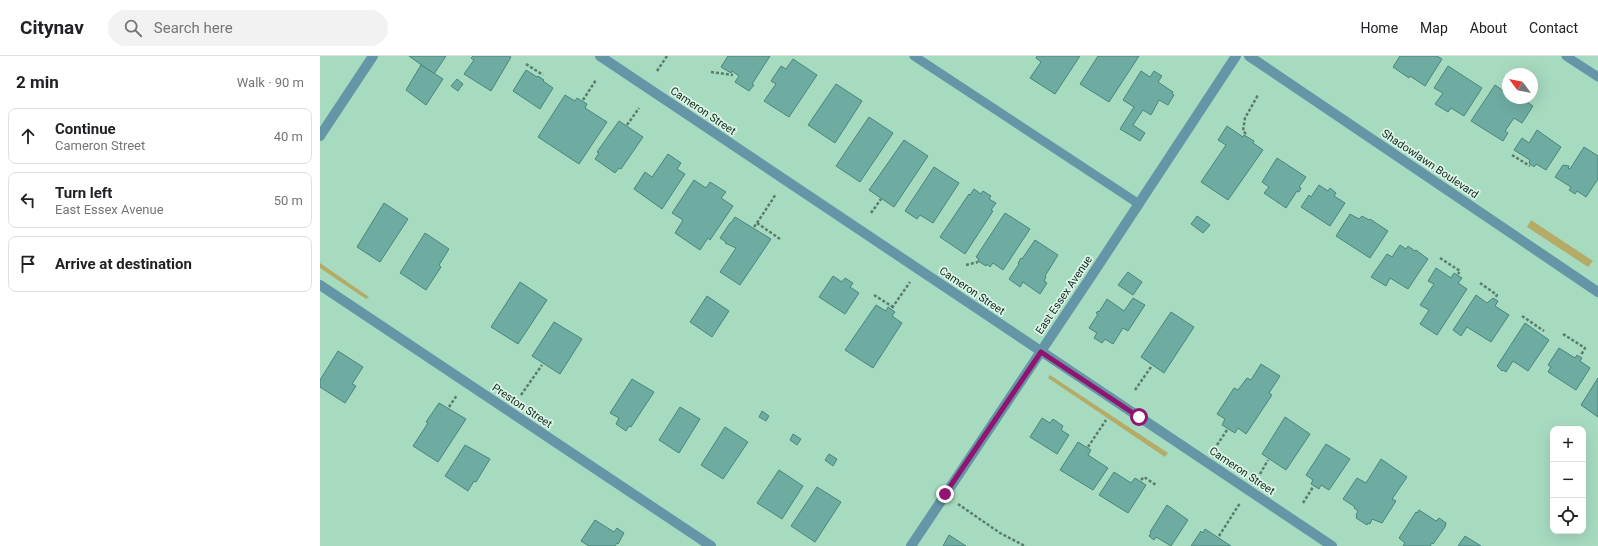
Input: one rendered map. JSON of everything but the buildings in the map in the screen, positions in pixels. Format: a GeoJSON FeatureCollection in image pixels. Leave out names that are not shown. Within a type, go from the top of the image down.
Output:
{"type":"FeatureCollection","features":[{"type":"Feature","properties":{"kind":"street"},"geometry":{"type":"LineString","coordinates":[[320,136],[373,56]]}},
{"type":"Feature","properties":{"kind":"street","name":"Cameron Street"},"geometry":{"type":"LineString","coordinates":[[600,56],[1332,546]]}},
{"type":"Feature","properties":{"kind":"street","name":"East Essex Avenue"},"geometry":{"type":"LineString","coordinates":[[910,546],[1041,352],[1236,56]]}},
{"type":"Feature","properties":{"kind":"street","name":"Shadowlawn Boulevard"},"geometry":{"type":"LineString","coordinates":[[1248,56],[1598,292]]}},
{"type":"Feature","properties":{"kind":"street","name":"Preston Street"},"geometry":{"type":"LineString","coordinates":[[320,285],[711,546]]}},
{"type":"Feature","properties":{"kind":"lane"},"geometry":{"type":"LineString","coordinates":[[914,56],[1139,204]]}},
{"type":"Feature","properties":{"kind":"lane"},"geometry":{"type":"LineString","coordinates":[[1566,56],[1598,77]]}},
{"type":"Feature","properties":{"kind":"path"},"geometry":{"type":"LineString","coordinates":[[657,71],[667,56]]}},
{"type":"Feature","properties":{"kind":"path"},"geometry":{"type":"LineString","coordinates":[[526,64],[544,75]]}},
{"type":"Feature","properties":{"kind":"path"},"geometry":{"type":"LineString","coordinates":[[710,72],[733,76]]}},
{"type":"Feature","properties":{"kind":"path"},"geometry":{"type":"LineString","coordinates":[[583,100],[596,80]]}},
{"type":"Feature","properties":{"kind":"path"},"geometry":{"type":"LineString","coordinates":[[1246,134],[1243,131],[1245,118],[1258,95]]}},
{"type":"Feature","properties":{"kind":"path"},"geometry":{"type":"LineString","coordinates":[[627,125],[639,108]]}},
{"type":"Feature","properties":{"kind":"path"},"geometry":{"type":"LineString","coordinates":[[1512,155],[1530,166]]}},
{"type":"Feature","properties":{"kind":"path"},"geometry":{"type":"LineString","coordinates":[[754,227],[777,193]]}},
{"type":"Feature","properties":{"kind":"path"},"geometry":{"type":"LineString","coordinates":[[871,213],[881,200]]}},
{"type":"Feature","properties":{"kind":"path"},"geometry":{"type":"LineString","coordinates":[[757,223],[780,239]]}},
{"type":"Feature","properties":{"kind":"path"},"geometry":{"type":"LineString","coordinates":[[1440,258],[1460,271],[1458,274]]}},
{"type":"Feature","properties":{"kind":"path"},"geometry":{"type":"LineString","coordinates":[[966,265],[978,262]]}},
{"type":"Feature","properties":{"kind":"path"},"geometry":{"type":"LineString","coordinates":[[874,295],[893,308],[910,281]]}},
{"type":"Feature","properties":{"kind":"path"},"geometry":{"type":"LineString","coordinates":[[1480,283],[1497,295],[1495,298]]}},
{"type":"Feature","properties":{"kind":"path"},"geometry":{"type":"LineString","coordinates":[[1522,316],[1544,331]]}},
{"type":"Feature","properties":{"kind":"path"},"geometry":{"type":"LineString","coordinates":[[1563,334],[1585,348],[1581,355]]}},
{"type":"Feature","properties":{"kind":"path"},"geometry":{"type":"LineString","coordinates":[[521,395],[542,365]]}},
{"type":"Feature","properties":{"kind":"path"},"geometry":{"type":"LineString","coordinates":[[1135,390],[1151,367]]}},
{"type":"Feature","properties":{"kind":"path"},"geometry":{"type":"LineString","coordinates":[[450,406],[458,394]]}},
{"type":"Feature","properties":{"kind":"path"},"geometry":{"type":"LineString","coordinates":[[1088,447],[1106,420]]}},
{"type":"Feature","properties":{"kind":"path"},"geometry":{"type":"LineString","coordinates":[[1217,445],[1227,430]]}},
{"type":"Feature","properties":{"kind":"path"},"geometry":{"type":"LineString","coordinates":[[1260,474],[1268,460]]}},
{"type":"Feature","properties":{"kind":"path"},"geometry":{"type":"LineString","coordinates":[[1141,480],[1144,476],[1156,485]]}},
{"type":"Feature","properties":{"kind":"path"},"geometry":{"type":"LineString","coordinates":[[1302,503],[1313,487]]}},
{"type":"Feature","properties":{"kind":"path"},"geometry":{"type":"LineString","coordinates":[[945,494],[1000,532],[1026,546]]}},
{"type":"Feature","properties":{"kind":"path"},"geometry":{"type":"LineString","coordinates":[[1219,536],[1240,503]]}},
{"type":"Feature","properties":{"kind":"shaded area"},"geometry":{"type":"Polygon","coordinates":[[[1531,220],[1593,261],[1588,267],[1527,227],[1531,220]]]}},
{"type":"Feature","properties":{"kind":"shaded area"},"geometry":{"type":"Polygon","coordinates":[[[320,263],[369,297],[366,299],[320,268],[320,263]]]}},
{"type":"Feature","properties":{"kind":"shaded area"},"geometry":{"type":"Polygon","coordinates":[[[1050,375],[1168,453],[1165,457],[1048,378],[1050,375]]]}},
{"type":"Feature","properties":{"kind":"route"},"geometry":{"type":"LineString","coordinates":[[945,494],[1041,352],[1139,417]]}}]}
